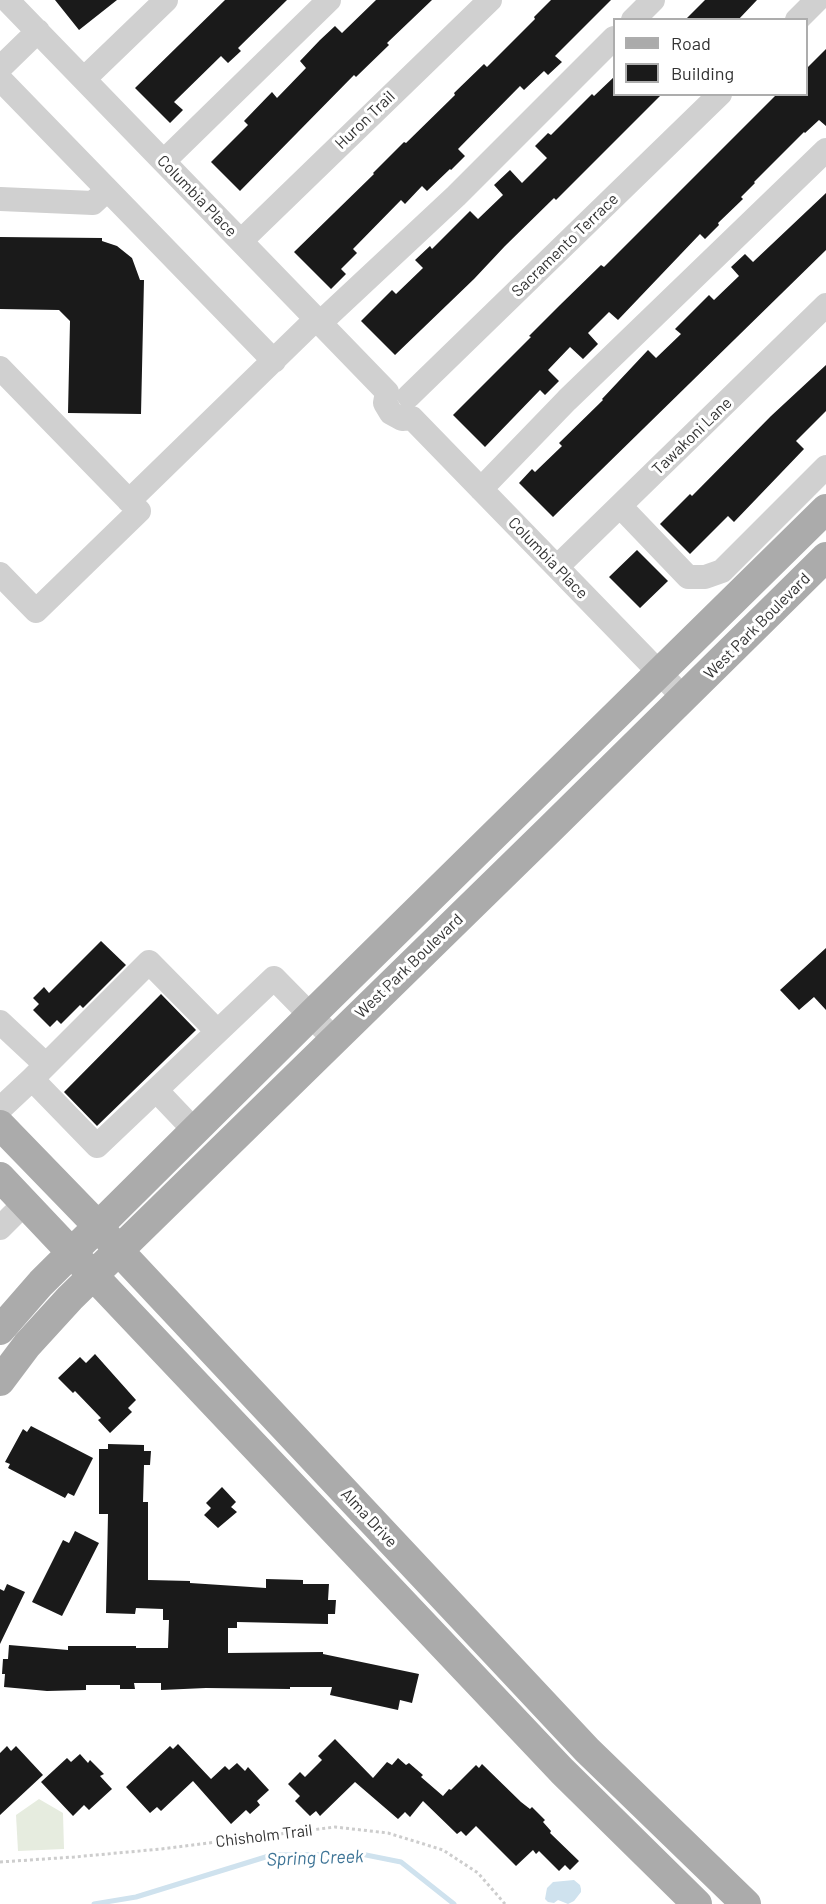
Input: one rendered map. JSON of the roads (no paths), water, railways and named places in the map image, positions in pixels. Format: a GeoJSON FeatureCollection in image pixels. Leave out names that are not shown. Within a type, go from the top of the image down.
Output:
{"type":"FeatureCollection","features":[{"type":"Feature","properties":{"kind":"main road","name":"West Park Boulevard"},"geometry":{"type":"LineString","coordinates":[[4,1316],[99,1227],[310,1016],[826,510]]}},
{"type":"Feature","properties":{"kind":"main road","name":"West Park Boulevard"},"geometry":{"type":"LineString","coordinates":[[0,1381],[27,1345],[70,1298],[826,557]]}},
{"type":"Feature","properties":{"kind":"main road","name":"Alma Drive"},"geometry":{"type":"LineString","coordinates":[[0,1125],[99,1227],[579,1742],[746,1904]]}},
{"type":"Feature","properties":{"kind":"main road","name":"Alma Drive"},"geometry":{"type":"LineString","coordinates":[[0,1177],[562,1771],[697,1904]]}},
{"type":"Feature","properties":{"kind":"main road"},"geometry":{"type":"LineString","coordinates":[[349,1547],[373,1522]]}},
{"type":"Feature","properties":{"kind":"main road"},"geometry":{"type":"LineString","coordinates":[[640,1849],[663,1824]]}},
{"type":"Feature","properties":{"kind":"street","name":"Columbia Place"},"geometry":{"type":"LineString","coordinates":[[7,0],[318,321],[403,402],[481,489],[684,698]]}},
{"type":"Feature","properties":{"kind":"street"},"geometry":{"type":"LineString","coordinates":[[84,80],[166,0]]}},
{"type":"Feature","properties":{"kind":"street"},"geometry":{"type":"LineString","coordinates":[[164,161],[329,0]]}},
{"type":"Feature","properties":{"kind":"street","name":"Huron Trail"},"geometry":{"type":"LineString","coordinates":[[241,241],[490,0]]}},
{"type":"Feature","properties":{"kind":"street"},"geometry":{"type":"LineString","coordinates":[[635,18],[653,0]]}},
{"type":"Feature","properties":{"kind":"street"},"geometry":{"type":"LineString","coordinates":[[799,18],[817,0]]}},
{"type":"Feature","properties":{"kind":"street"},"geometry":{"type":"LineString","coordinates":[[0,68],[38,32]]}},
{"type":"Feature","properties":{"kind":"street"},"geometry":{"type":"LineString","coordinates":[[129,501],[274,361],[456,196],[613,40]]}},
{"type":"Feature","properties":{"kind":"street"},"geometry":{"type":"LineString","coordinates":[[0,80],[274,361]]}},
{"type":"Feature","properties":{"kind":"street","name":"Sacramento Terrace"},"geometry":{"type":"LineString","coordinates":[[403,402],[718,96]]}},
{"type":"Feature","properties":{"kind":"street"},"geometry":{"type":"LineString","coordinates":[[481,489],[575,392],[826,150]]}},
{"type":"Feature","properties":{"kind":"street"},"geometry":{"type":"LineString","coordinates":[[0,199],[93,203],[107,189]]}},
{"type":"Feature","properties":{"kind":"street","name":"Tawakoni Lane"},"geometry":{"type":"LineString","coordinates":[[557,567],[826,305]]}},
{"type":"Feature","properties":{"kind":"street"},"geometry":{"type":"LineString","coordinates":[[0,574],[36,611],[138,511],[2,375]]}},
{"type":"Feature","properties":{"kind":"street"},"geometry":{"type":"LineString","coordinates":[[620,506],[688,577],[705,577],[722,571],[826,467]]}},
{"type":"Feature","properties":{"kind":"street"},"geometry":{"type":"LineString","coordinates":[[0,1109],[149,962],[218,1031]]}},
{"type":"Feature","properties":{"kind":"street"},"geometry":{"type":"LineString","coordinates":[[0,1022],[97,1146],[274,978],[334,1039]]}},
{"type":"Feature","properties":{"kind":"street"},"geometry":{"type":"LineString","coordinates":[[156,1090],[195,1131]]}},
{"type":"Feature","properties":{"kind":"street"},"geometry":{"type":"LineString","coordinates":[[0,1228],[25,1203]]}},
{"type":"Feature","properties":{"kind":"water"},"geometry":{"type":"Polygon","coordinates":[[[574,1880],[580,1885],[581,1892],[574,1901],[568,1904],[558,1900],[554,1903],[548,1902],[545,1899],[547,1888],[553,1882],[574,1880]]]}},
{"type":"Feature","properties":{"kind":"waterway","name":"Spring Creek"},"geometry":{"type":"LineString","coordinates":[[94,1904],[136,1897],[272,1855],[361,1854],[401,1862],[454,1904]]}}]}
